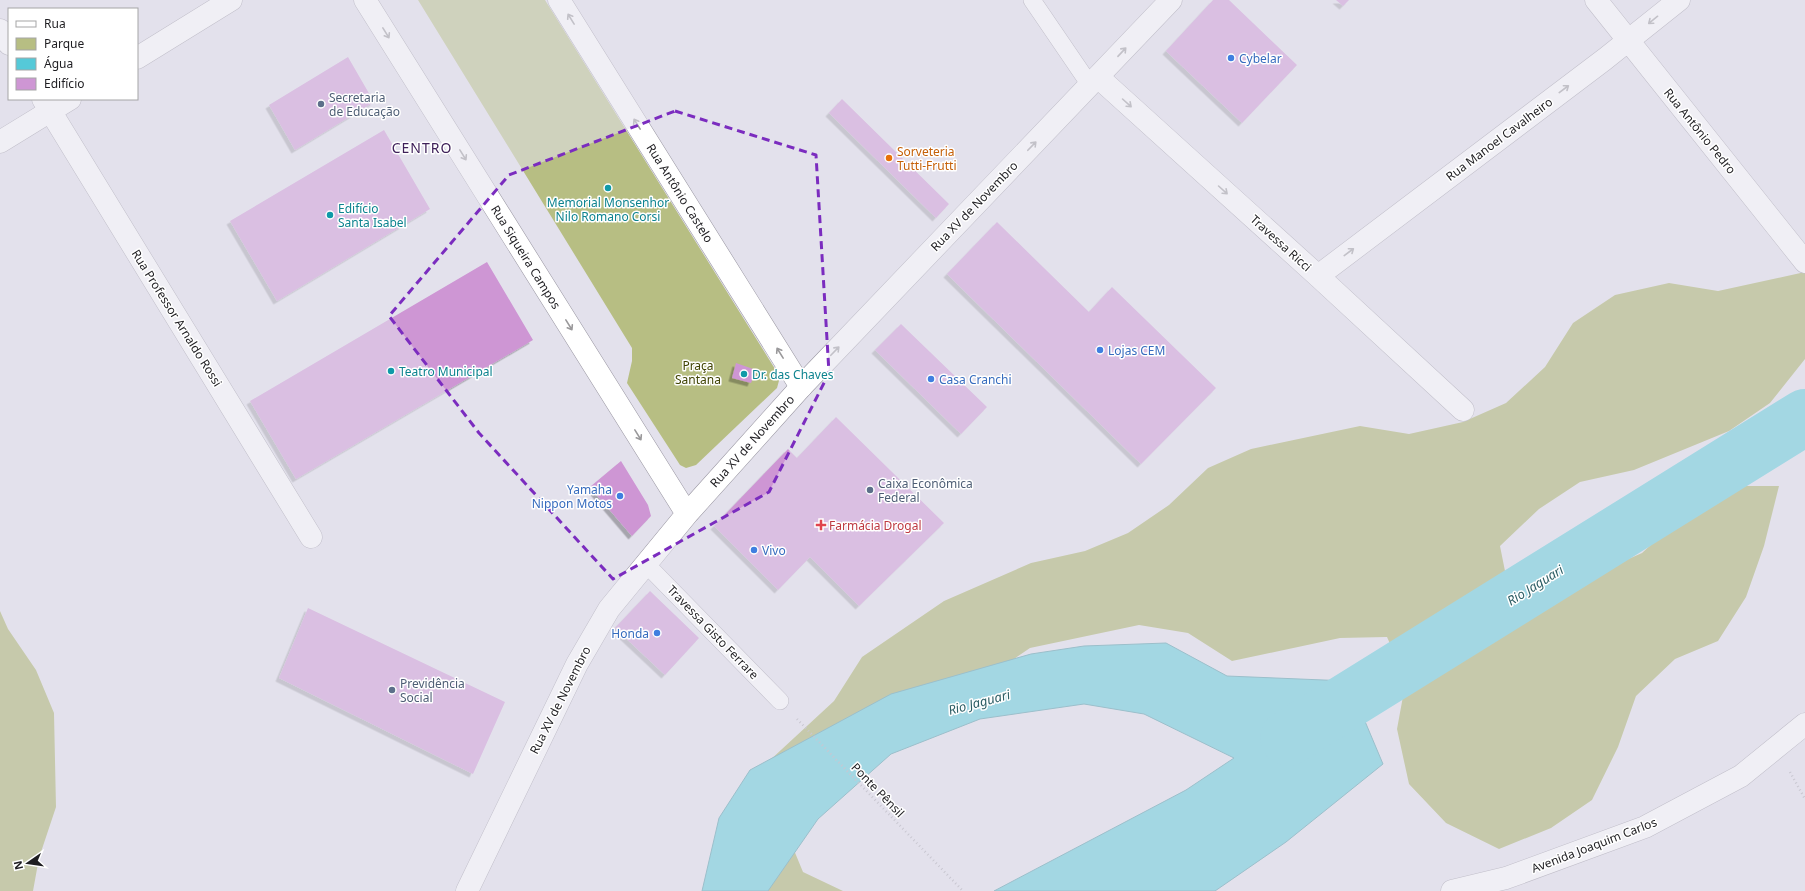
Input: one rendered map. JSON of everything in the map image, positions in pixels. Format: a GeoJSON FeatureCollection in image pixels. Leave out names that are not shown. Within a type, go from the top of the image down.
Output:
{"type":"FeatureCollection","features":[{"type":"Feature","properties":{"kind":"street"},"geometry":{"type":"LineString","coordinates":[[138,57],[231,0]]}},
{"type":"Feature","properties":{"kind":"street","name":"Rua Siqueira Campos"},"geometry":{"type":"LineString","coordinates":[[366,0],[687,514]]}},
{"type":"Feature","properties":{"kind":"street","name":"Rua Antônio Castelo"},"geometry":{"type":"LineString","coordinates":[[559,0],[801,387]]}},
{"type":"Feature","properties":{"kind":"street","name":"Rua XV de Novembro"},"geometry":{"type":"LineString","coordinates":[[467,891],[577,664],[609,609],[687,514],[801,387],[1171,0]]}},
{"type":"Feature","properties":{"kind":"street","name":"Rua Antônio Pedro"},"geometry":{"type":"LineString","coordinates":[[1596,0],[1805,262]]}},
{"type":"Feature","properties":{"kind":"street","name":"Rua Manoel Cavalheiro"},"geometry":{"type":"LineString","coordinates":[[1318,276],[1628,41],[1679,0]]}},
{"type":"Feature","properties":{"kind":"street"},"geometry":{"type":"LineString","coordinates":[[0,30],[8,42]]}},
{"type":"Feature","properties":{"kind":"street","name":"Travessa Ricci"},"geometry":{"type":"LineString","coordinates":[[1094,81],[1318,276],[1463,410]]}},
{"type":"Feature","properties":{"kind":"street"},"geometry":{"type":"LineString","coordinates":[[0,142],[46,105],[66,100]]}},
{"type":"Feature","properties":{"kind":"street","name":"Rua Professor Arnaldo Rossi"},"geometry":{"type":"LineString","coordinates":[[46,105],[311,537]]}},
{"type":"Feature","properties":{"kind":"street","name":"Avenida Joaquim Carlos"},"geometry":{"type":"LineString","coordinates":[[1452,891],[1506,878],[1645,827],[1741,776],[1805,724]]}},
{"type":"Feature","properties":{"kind":"lane"},"geometry":{"type":"LineString","coordinates":[[1032,0],[1094,81]]}},
{"type":"Feature","properties":{"kind":"lane","name":"Travessa Gisto Ferrare"},"geometry":{"type":"LineString","coordinates":[[646,563],[780,701]]}},
{"type":"Feature","properties":{"kind":"path","name":"Ponte Pênsil"},"geometry":{"type":"LineString","coordinates":[[780,701],[964,891]]}},
{"type":"Feature","properties":{"kind":"highlighted area"},"geometry":{"type":"Polygon","coordinates":[[[675,111],[816,155],[829,373],[769,492],[613,579],[479,433],[389,316],[509,175],[675,111]]]}},
{"type":"Feature","properties":{"kind":"green space","name":"Praça Santana"},"geometry":{"type":"Polygon","coordinates":[[[418,0],[545,0],[780,377],[777,388],[696,465],[686,468],[680,465],[627,383],[632,361],[632,348],[418,0]]]}},
{"type":"Feature","properties":{"kind":"green space"},"geometry":{"type":"Polygon","coordinates":[[[1805,272],[1805,359],[1770,403],[1729,431],[1634,470],[1580,482],[1539,509],[1500,546],[1511,601],[1558,600],[1599,572],[1642,553],[1682,516],[1732,486],[1779,486],[1764,546],[1746,597],[1718,641],[1675,659],[1636,696],[1618,747],[1592,800],[1551,828],[1499,849],[1446,823],[1409,784],[1397,729],[1406,680],[1387,637],[1340,638],[1232,661],[1188,633],[1139,625],[1030,648],[989,676],[784,826],[803,872],[843,891],[706,891],[755,774],[834,701],[862,657],[944,601],[1031,563],[1085,551],[1128,533],[1169,505],[1208,468],[1251,449],[1360,426],[1409,434],[1463,422],[1506,403],[1545,367],[1573,323],[1615,295],[1669,283],[1718,291],[1805,272]]]}},
{"type":"Feature","properties":{"kind":"green space"},"geometry":{"type":"Polygon","coordinates":[[[0,611],[8,629],[36,670],[54,713],[56,807],[39,858],[33,891],[0,891],[0,611]]]}},
{"type":"Feature","properties":{"kind":"water"},"geometry":{"type":"Polygon","coordinates":[[[1166,643],[1227,676],[1348,681],[1383,764],[1286,842],[1215,891],[994,891],[1186,790],[1234,758],[1144,714],[1084,704],[980,719],[891,754],[818,819],[768,891],[702,891],[719,818],[750,770],[891,694],[1031,654],[1084,646],[1166,643]]]}},
{"type":"Feature","properties":{"kind":"building","name":"Cybelar"},"geometry":{"type":"Polygon","coordinates":[[[1213,0],[1229,0],[1297,65],[1242,123],[1166,51],[1213,0]]]}},
{"type":"Feature","properties":{"kind":"building"},"geometry":{"type":"Polygon","coordinates":[[[1336,0],[1349,0],[1343,6],[1336,0]]]}},
{"type":"Feature","properties":{"kind":"building","name":"Secretaria de Educação"},"geometry":{"type":"Polygon","coordinates":[[[348,57],[374,102],[295,150],[269,105],[348,57]]]}},
{"type":"Feature","properties":{"kind":"building","name":"Sorveteria Tutti-Frutti"},"geometry":{"type":"Polygon","coordinates":[[[842,99],[949,204],[936,218],[829,113],[842,99]]]}},
{"type":"Feature","properties":{"kind":"building","name":"Edifício Santa Isabel"},"geometry":{"type":"Polygon","coordinates":[[[384,130],[430,209],[277,301],[230,221],[384,130]]]}},
{"type":"Feature","properties":{"kind":"building","name":"Lojas CEM"},"geometry":{"type":"Polygon","coordinates":[[[997,222],[1089,312],[1112,287],[1216,388],[1141,464],[947,274],[997,222]]]}},
{"type":"Feature","properties":{"kind":"building","name":"Teatro Municipal"},"geometry":{"type":"Polygon","coordinates":[[[487,262],[533,340],[296,479],[250,401],[487,262]]]}},
{"type":"Feature","properties":{"kind":"building","name":"Casa Cranchi"},"geometry":{"type":"Polygon","coordinates":[[[901,324],[987,407],[961,434],[875,350],[901,324]]]}},
{"type":"Feature","properties":{"kind":"building","name":"Dr. das Chaves"},"geometry":{"type":"Polygon","coordinates":[[[736,363],[756,370],[751,383],[732,378],[736,363]]]}},
{"type":"Feature","properties":{"kind":"building"},"geometry":{"type":"Polygon","coordinates":[[[836,417],[944,523],[859,606],[810,557],[778,590],[714,526],[788,449],[797,458],[836,417]]]}},
{"type":"Feature","properties":{"kind":"building","name":"Yamaha Nippon Motos"},"geometry":{"type":"Polygon","coordinates":[[[621,461],[648,505],[651,516],[632,536],[590,487],[621,461]]]}},
{"type":"Feature","properties":{"kind":"building","name":"Honda"},"geometry":{"type":"Polygon","coordinates":[[[650,591],[699,638],[665,675],[615,628],[650,591]]]}},
{"type":"Feature","properties":{"kind":"building","name":"Previdência Social"},"geometry":{"type":"Polygon","coordinates":[[[308,608],[505,702],[473,774],[279,678],[308,608]]]}},
{"type":"Feature","properties":{"kind":"waterway","name":"Rio Jaguari"},"geometry":{"type":"LineString","coordinates":[[1288,738],[1805,417]]}},
{"type":"Feature","properties":{"kind":"place","name":"Cybelar"},"geometry":{"type":"Point","coordinates":[1231,58]}},
{"type":"Feature","properties":{"kind":"place","name":"Secretaria de Educação"},"geometry":{"type":"Point","coordinates":[321,104]}},
{"type":"Feature","properties":{"kind":"place","name":"Sorveteria Tutti-Frutti"},"geometry":{"type":"Point","coordinates":[889,158]}},
{"type":"Feature","properties":{"kind":"place","name":"Memorial Monsenhor Nilo Romano Corsi"},"geometry":{"type":"Point","coordinates":[608,188]}},
{"type":"Feature","properties":{"kind":"place","name":"Edifício Santa Isabel"},"geometry":{"type":"Point","coordinates":[330,215]}},
{"type":"Feature","properties":{"kind":"place","name":"Lojas CEM"},"geometry":{"type":"Point","coordinates":[1100,350]}},
{"type":"Feature","properties":{"kind":"place","name":"Teatro Municipal"},"geometry":{"type":"Point","coordinates":[391,371]}},
{"type":"Feature","properties":{"kind":"place","name":"Dr. das Chaves"},"geometry":{"type":"Point","coordinates":[744,374]}},
{"type":"Feature","properties":{"kind":"place","name":"Casa Cranchi"},"geometry":{"type":"Point","coordinates":[931,379]}},
{"type":"Feature","properties":{"kind":"place","name":"Caixa Econômica Federal"},"geometry":{"type":"Point","coordinates":[870,490]}},
{"type":"Feature","properties":{"kind":"place","name":"Yamaha Nippon Motos"},"geometry":{"type":"Point","coordinates":[620,496]}},
{"type":"Feature","properties":{"kind":"place","name":"Farmácia Drogal"},"geometry":{"type":"Point","coordinates":[821,525]}},
{"type":"Feature","properties":{"kind":"place","name":"Vivo"},"geometry":{"type":"Point","coordinates":[754,550]}},
{"type":"Feature","properties":{"kind":"place","name":"Honda"},"geometry":{"type":"Point","coordinates":[657,633]}},
{"type":"Feature","properties":{"kind":"place","name":"Previdência Social"},"geometry":{"type":"Point","coordinates":[392,690]}},
{"type":"Feature","properties":{"kind":"district","name":"CENTRO"},"geometry":{"type":"Point","coordinates":[422,147]}}]}
